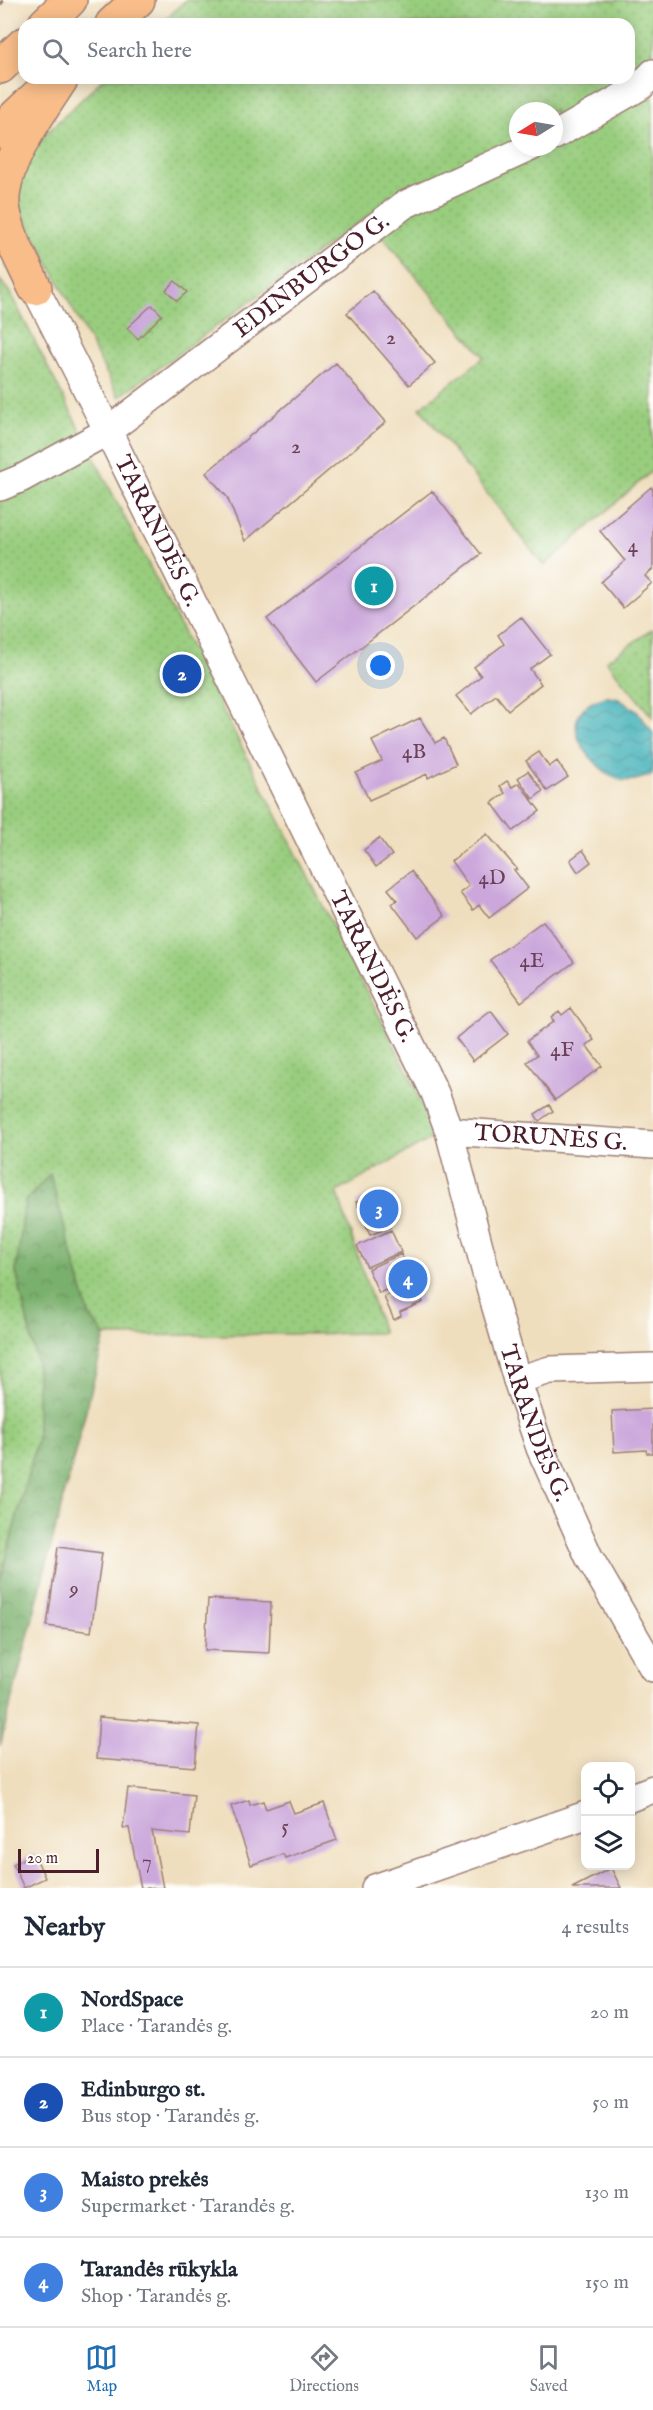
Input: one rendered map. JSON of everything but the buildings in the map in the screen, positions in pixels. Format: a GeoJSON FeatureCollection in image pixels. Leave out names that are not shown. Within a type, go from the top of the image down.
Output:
{"type":"FeatureCollection","features":[{"type":"Feature","properties":{"kind":"highway"},"geometry":{"type":"LineString","coordinates":[[51,18],[70,0]]}},
{"type":"Feature","properties":{"kind":"highway"},"geometry":{"type":"LineString","coordinates":[[118,18],[138,0]]}},
{"type":"Feature","properties":{"kind":"highway"},"geometry":{"type":"LineString","coordinates":[[0,67],[18,50]]}},
{"type":"Feature","properties":{"kind":"highway"},"geometry":{"type":"LineString","coordinates":[[0,131],[49,84]]}},
{"type":"Feature","properties":{"kind":"highway"},"geometry":{"type":"LineString","coordinates":[[35,288],[9,230],[3,206],[3,187],[9,166],[58,84]]}},
{"type":"Feature","properties":{"kind":"highway"},"geometry":{"type":"LineString","coordinates":[[0,254],[35,288]]}},
{"type":"Feature","properties":{"kind":"street"},"geometry":{"type":"LineString","coordinates":[[563,132],[641,86],[653,73]]}},
{"type":"Feature","properties":{"kind":"street","name":"EDINBURGO G."},"geometry":{"type":"LineString","coordinates":[[0,487],[22,478],[108,431],[405,205],[511,156]]}},
{"type":"Feature","properties":{"kind":"street","name":"TARANDĖS G."},"geometry":{"type":"LineString","coordinates":[[35,288],[435,1093],[449,1131],[517,1380],[540,1448],[589,1557],[653,1668]]}},
{"type":"Feature","properties":{"kind":"street","name":"TORUNĖS G."},"geometry":{"type":"LineString","coordinates":[[449,1131],[653,1145]]}},
{"type":"Feature","properties":{"kind":"street"},"geometry":{"type":"LineString","coordinates":[[517,1380],[550,1370],[653,1367]]}},
{"type":"Feature","properties":{"kind":"street"},"geometry":{"type":"LineString","coordinates":[[635,1796],[653,1789]]}},
{"type":"Feature","properties":{"kind":"street"},"geometry":{"type":"LineString","coordinates":[[375,1888],[582,1816]]}},
{"type":"Feature","properties":{"kind":"path"},"geometry":{"type":"LineString","coordinates":[[0,4],[4,0]]}},
{"type":"Feature","properties":{"kind":"green space"},"geometry":{"type":"Polygon","coordinates":[[[186,0],[653,0],[653,470],[544,566],[420,408],[484,357],[366,217],[119,397],[19,207],[18,176],[32,147],[98,84],[635,84],[635,18],[167,18],[186,0]]]}},
{"type":"Feature","properties":{"kind":"green space"},"geometry":{"type":"Polygon","coordinates":[[[0,280],[10,293],[413,1082],[434,1137],[337,1192],[383,1333],[105,1336],[89,1315],[50,1175],[16,1271],[37,1363],[37,1440],[0,1581],[0,280]]]}},
{"type":"Feature","properties":{"kind":"green space"},"geometry":{"type":"Polygon","coordinates":[[[653,629],[653,718],[606,661],[653,629]]]}},
{"type":"Feature","properties":{"kind":"green space"},"geometry":{"type":"Polygon","coordinates":[[[50,1174],[89,1315],[105,1336],[0,1746],[0,1581],[37,1440],[37,1363],[16,1271],[25,1201],[50,1174]]]}},
{"type":"Feature","properties":{"kind":"water"},"geometry":{"type":"Polygon","coordinates":[[[607,697],[617,698],[636,710],[653,733],[653,774],[634,780],[617,779],[602,769],[584,749],[577,730],[579,714],[585,707],[607,697]]]}},
{"type":"Feature","properties":{"kind":"place","name":"NordSpace"},"geometry":{"type":"Point","coordinates":[374,586]}},
{"type":"Feature","properties":{"kind":"place","name":"Edinburgo st."},"geometry":{"type":"Point","coordinates":[182,674]}},
{"type":"Feature","properties":{"kind":"place","name":"Maisto prekės"},"geometry":{"type":"Point","coordinates":[379,1209]}},
{"type":"Feature","properties":{"kind":"place","name":"Tarandės rūkykla"},"geometry":{"type":"Point","coordinates":[408,1279]}}]}
